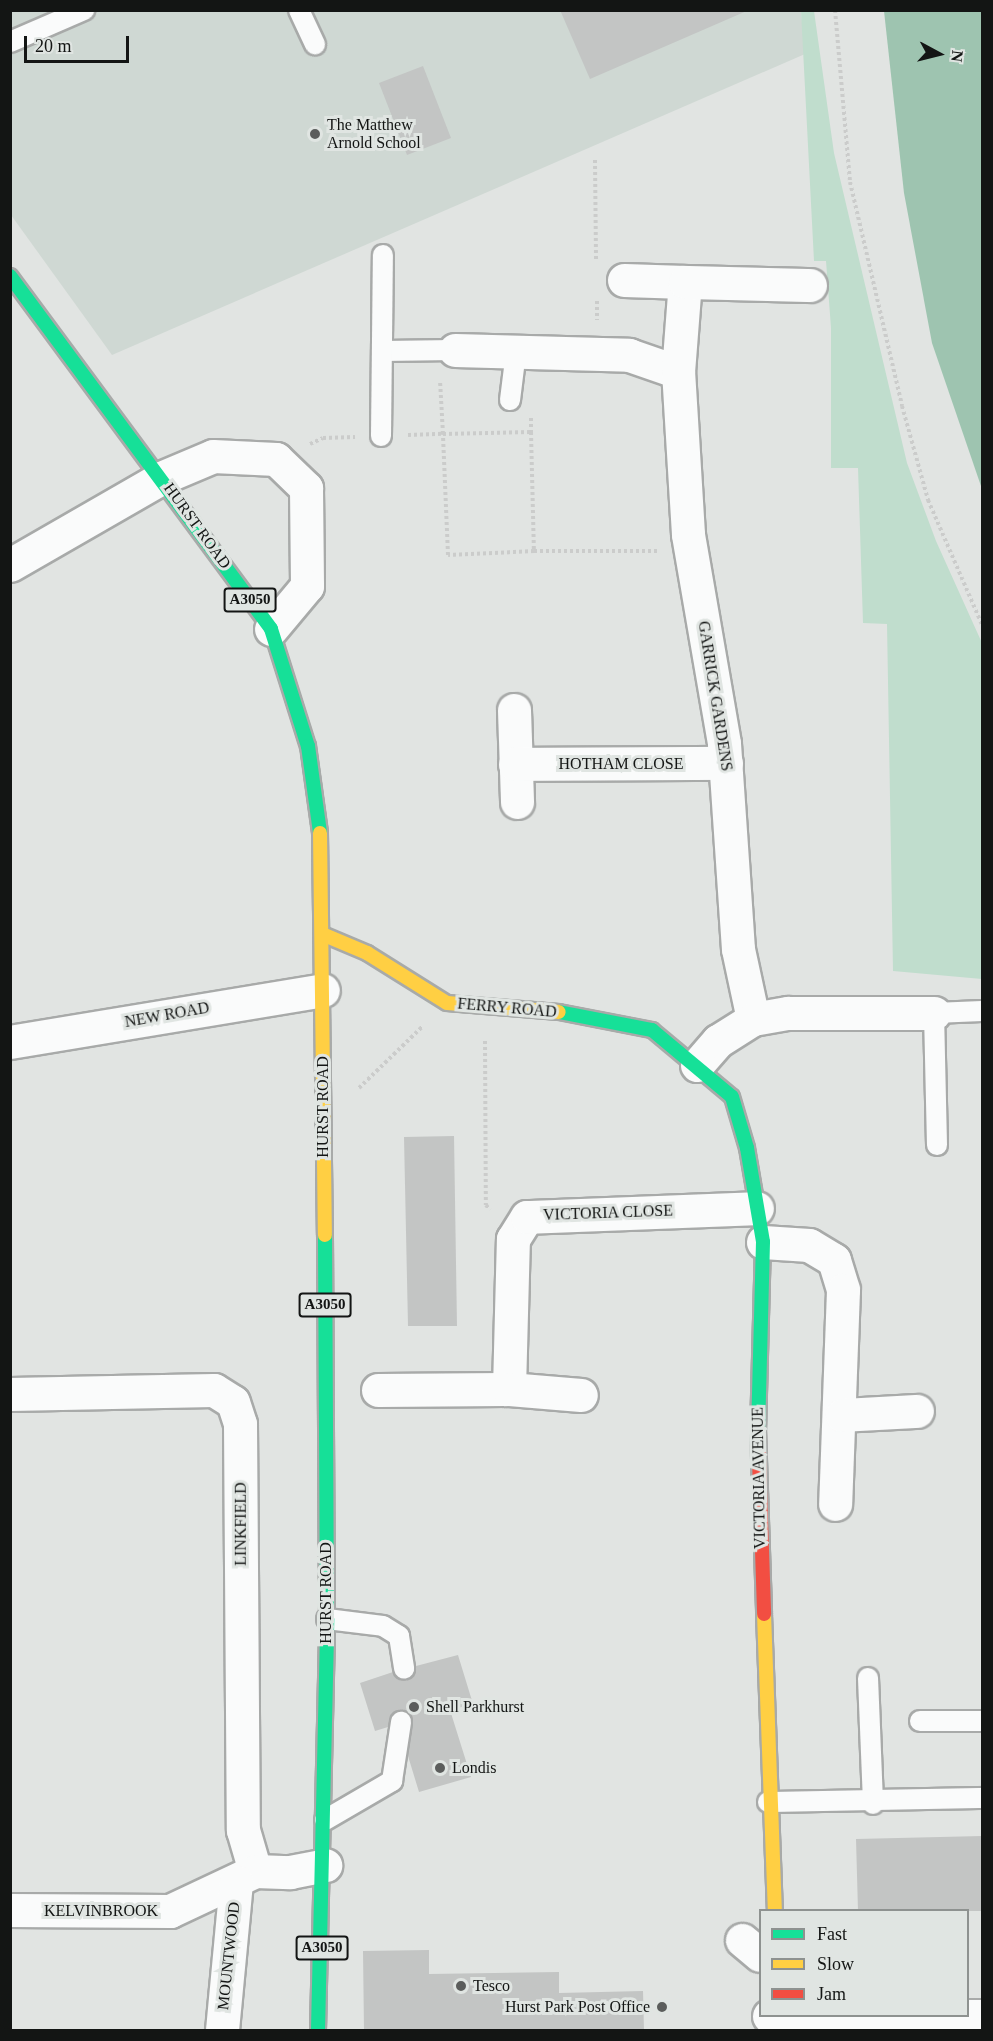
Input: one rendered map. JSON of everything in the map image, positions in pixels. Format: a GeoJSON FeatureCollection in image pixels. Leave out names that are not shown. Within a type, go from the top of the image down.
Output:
{"type":"FeatureCollection","features":[{"type":"Feature","properties":{"kind":"main road","name":"HURST ROAD"},"geometry":{"type":"LineString","coordinates":[[10,276],[271,629],[309,746],[321,840],[323,990],[327,1619],[325,1865],[318,2031]]}},
{"type":"Feature","properties":{"kind":"main road","name":"FERRY ROAD"},"geometry":{"type":"LineString","coordinates":[[322,934],[367,953],[447,1003],[557,1012],[652,1030],[697,1065]]}},
{"type":"Feature","properties":{"kind":"main road","name":"VICTORIA AVENUE"},"geometry":{"type":"LineString","coordinates":[[697,1065],[732,1097],[763,1242],[757,1408],[768,1802],[775,1909]]}},
{"type":"Feature","properties":{"kind":"street"},"geometry":{"type":"LineString","coordinates":[[624,280],[810,285]]}},
{"type":"Feature","properties":{"kind":"street","name":"GARRICK GARDENS"},"geometry":{"type":"LineString","coordinates":[[685,282],[678,372],[692,550],[726,763],[738,949],[753,1019]]}},
{"type":"Feature","properties":{"kind":"street"},"geometry":{"type":"LineString","coordinates":[[455,350],[629,355],[678,372]]}},
{"type":"Feature","properties":{"kind":"street"},"geometry":{"type":"LineString","coordinates":[[10,565],[161,478],[213,456],[276,459],[306,488],[307,586],[271,629]]}},
{"type":"Feature","properties":{"kind":"street"},"geometry":{"type":"LineString","coordinates":[[514,710],[517,801]]}},
{"type":"Feature","properties":{"kind":"street","name":"HOTHAM CLOSE"},"geometry":{"type":"LineString","coordinates":[[515,764],[726,763]]}},
{"type":"Feature","properties":{"kind":"street","name":"NEW ROAD"},"geometry":{"type":"LineString","coordinates":[[10,1042],[323,990]]}},
{"type":"Feature","properties":{"kind":"street"},"geometry":{"type":"LineString","coordinates":[[697,1065],[718,1041],[753,1019],[788,1013],[934,1013]]}},
{"type":"Feature","properties":{"kind":"street","name":"VICTORIA CLOSE"},"geometry":{"type":"LineString","coordinates":[[513,1239],[527,1217],[549,1213],[757,1208]]}},
{"type":"Feature","properties":{"kind":"street"},"geometry":{"type":"LineString","coordinates":[[509,1389],[513,1239]]}},
{"type":"Feature","properties":{"kind":"street"},"geometry":{"type":"LineString","coordinates":[[763,1242],[809,1245],[834,1260],[843,1290],[842,1415],[836,1504]]}},
{"type":"Feature","properties":{"kind":"street"},"geometry":{"type":"LineString","coordinates":[[378,1390],[509,1389],[581,1395]]}},
{"type":"Feature","properties":{"kind":"street","name":"LINKFIELD"},"geometry":{"type":"LineString","coordinates":[[10,1394],[213,1390],[233,1402],[240,1424],[245,1877]]}},
{"type":"Feature","properties":{"kind":"street"},"geometry":{"type":"LineString","coordinates":[[842,1415],[917,1411]]}},
{"type":"Feature","properties":{"kind":"street","name":"KELVINBROOK"},"geometry":{"type":"LineString","coordinates":[[10,1910],[170,1911],[245,1877],[325,1865]]}},
{"type":"Feature","properties":{"kind":"street","name":"MOUNTWOOD"},"geometry":{"type":"LineString","coordinates":[[222,2031],[245,1877]]}},
{"type":"Feature","properties":{"kind":"lane"},"geometry":{"type":"LineString","coordinates":[[10,42],[84,10]]}},
{"type":"Feature","properties":{"kind":"lane"},"geometry":{"type":"LineString","coordinates":[[299,10],[315,45]]}},
{"type":"Feature","properties":{"kind":"lane"},"geometry":{"type":"LineString","coordinates":[[381,436],[383,255]]}},
{"type":"Feature","properties":{"kind":"lane"},"geometry":{"type":"LineString","coordinates":[[383,351],[455,350]]}},
{"type":"Feature","properties":{"kind":"lane"},"geometry":{"type":"LineString","coordinates":[[510,400],[516,352]]}},
{"type":"Feature","properties":{"kind":"lane"},"geometry":{"type":"LineString","coordinates":[[937,1145],[934,1013],[982,1011]]}},
{"type":"Feature","properties":{"kind":"lane"},"geometry":{"type":"LineString","coordinates":[[327,1619],[382,1626],[399,1636],[404,1669]]}},
{"type":"Feature","properties":{"kind":"lane"},"geometry":{"type":"LineString","coordinates":[[868,1678],[873,1804]]}},
{"type":"Feature","properties":{"kind":"lane"},"geometry":{"type":"LineString","coordinates":[[920,1721],[982,1722]]}},
{"type":"Feature","properties":{"kind":"lane"},"geometry":{"type":"LineString","coordinates":[[325,1820],[392,1782],[401,1722]]}},
{"type":"Feature","properties":{"kind":"lane"},"geometry":{"type":"LineString","coordinates":[[768,1802],[873,1804],[982,1798]]}},
{"type":"Feature","properties":{"kind":"path"},"geometry":{"type":"LineString","coordinates":[[835,10],[850,182],[902,406],[928,500],[982,625]]}},
{"type":"Feature","properties":{"kind":"path"},"geometry":{"type":"LineString","coordinates":[[534,551],[531,432],[443,434],[448,555],[534,551],[692,550]]}},
{"type":"Feature","properties":{"kind":"path"},"geometry":{"type":"LineString","coordinates":[[323,1107],[358,1089],[447,1003]]}},
{"type":"Feature","properties":{"kind":"path"},"geometry":{"type":"LineString","coordinates":[[484,1007],[486,1205],[513,1239]]}},
{"type":"Feature","properties":{"kind":"shaded area","name":"The Matthew Arnold School"},"geometry":{"type":"Polygon","coordinates":[[[10,11],[801,11],[805,54],[112,355],[11,215],[10,11]]]}},
{"type":"Feature","properties":{"kind":"shaded area"},"geometry":{"type":"Polygon","coordinates":[[[801,11],[814,11],[834,153],[907,463],[936,541],[982,643],[982,979],[893,971],[887,624],[863,623],[858,468],[831,468],[831,328],[826,261],[814,261],[801,11]]]}},
{"type":"Feature","properties":{"kind":"shaded area"},"geometry":{"type":"Polygon","coordinates":[[[884,11],[982,11],[982,489],[932,343],[904,193],[884,11]]]}},
{"type":"Feature","properties":{"kind":"building"},"geometry":{"type":"Polygon","coordinates":[[[560,10],[749,10],[590,79],[560,10]]]}},
{"type":"Feature","properties":{"kind":"building"},"geometry":{"type":"Polygon","coordinates":[[[423,66],[451,138],[407,155],[379,83],[423,66]]]}},
{"type":"Feature","properties":{"kind":"building"},"geometry":{"type":"Polygon","coordinates":[[[454,1136],[457,1326],[408,1326],[404,1137],[454,1136]]]}},
{"type":"Feature","properties":{"kind":"building","name":"Shell Parkhurst"},"geometry":{"type":"Polygon","coordinates":[[[458,1655],[473,1704],[450,1710],[471,1777],[419,1792],[408,1756],[412,1717],[397,1711],[388,1727],[375,1731],[360,1683],[393,1672],[406,1681],[415,1674],[416,1666],[458,1655]]]}},
{"type":"Feature","properties":{"kind":"building"},"geometry":{"type":"Polygon","coordinates":[[[982,1836],[982,1911],[858,1909],[856,1839],[982,1836]]]}},
{"type":"Feature","properties":{"kind":"building","name":"Tesco"},"geometry":{"type":"Polygon","coordinates":[[[429,1950],[429,1974],[559,1972],[559,1993],[643,1991],[644,2031],[364,2031],[363,1951],[429,1950]]]}},
{"type":"Feature","properties":{"kind":"traffic: fast"},"geometry":{"type":"LineString","coordinates":[[10,276],[271,629],[308,746],[320,833]]}},
{"type":"Feature","properties":{"kind":"traffic: fast"},"geometry":{"type":"LineString","coordinates":[[559,1012],[652,1030],[732,1097],[747,1148],[763,1242],[758,1429]]}},
{"type":"Feature","properties":{"kind":"traffic: fast"},"geometry":{"type":"LineString","coordinates":[[318,2030],[327,1619],[325,1235]]}},
{"type":"Feature","properties":{"kind":"traffic: slow"},"geometry":{"type":"LineString","coordinates":[[320,833],[325,1235]]}},
{"type":"Feature","properties":{"kind":"traffic: slow"},"geometry":{"type":"LineString","coordinates":[[322,934],[367,953],[447,1003],[559,1012]]}},
{"type":"Feature","properties":{"kind":"traffic: slow"},"geometry":{"type":"LineString","coordinates":[[764,1614],[775,1909]]}},
{"type":"Feature","properties":{"kind":"traffic: jam"},"geometry":{"type":"LineString","coordinates":[[758,1429],[764,1614]]}},
{"type":"Feature","properties":{"kind":"place","name":"The Matthew Arnold School"},"geometry":{"type":"Point","coordinates":[315,134]}},
{"type":"Feature","properties":{"kind":"place","name":"Shell Parkhurst"},"geometry":{"type":"Point","coordinates":[414,1707]}},
{"type":"Feature","properties":{"kind":"place","name":"Londis"},"geometry":{"type":"Point","coordinates":[440,1768]}},
{"type":"Feature","properties":{"kind":"place","name":"Tesco"},"geometry":{"type":"Point","coordinates":[461,1986]}},
{"type":"Feature","properties":{"kind":"place","name":"Hurst Park Post Office"},"geometry":{"type":"Point","coordinates":[662,2007]}}]}
